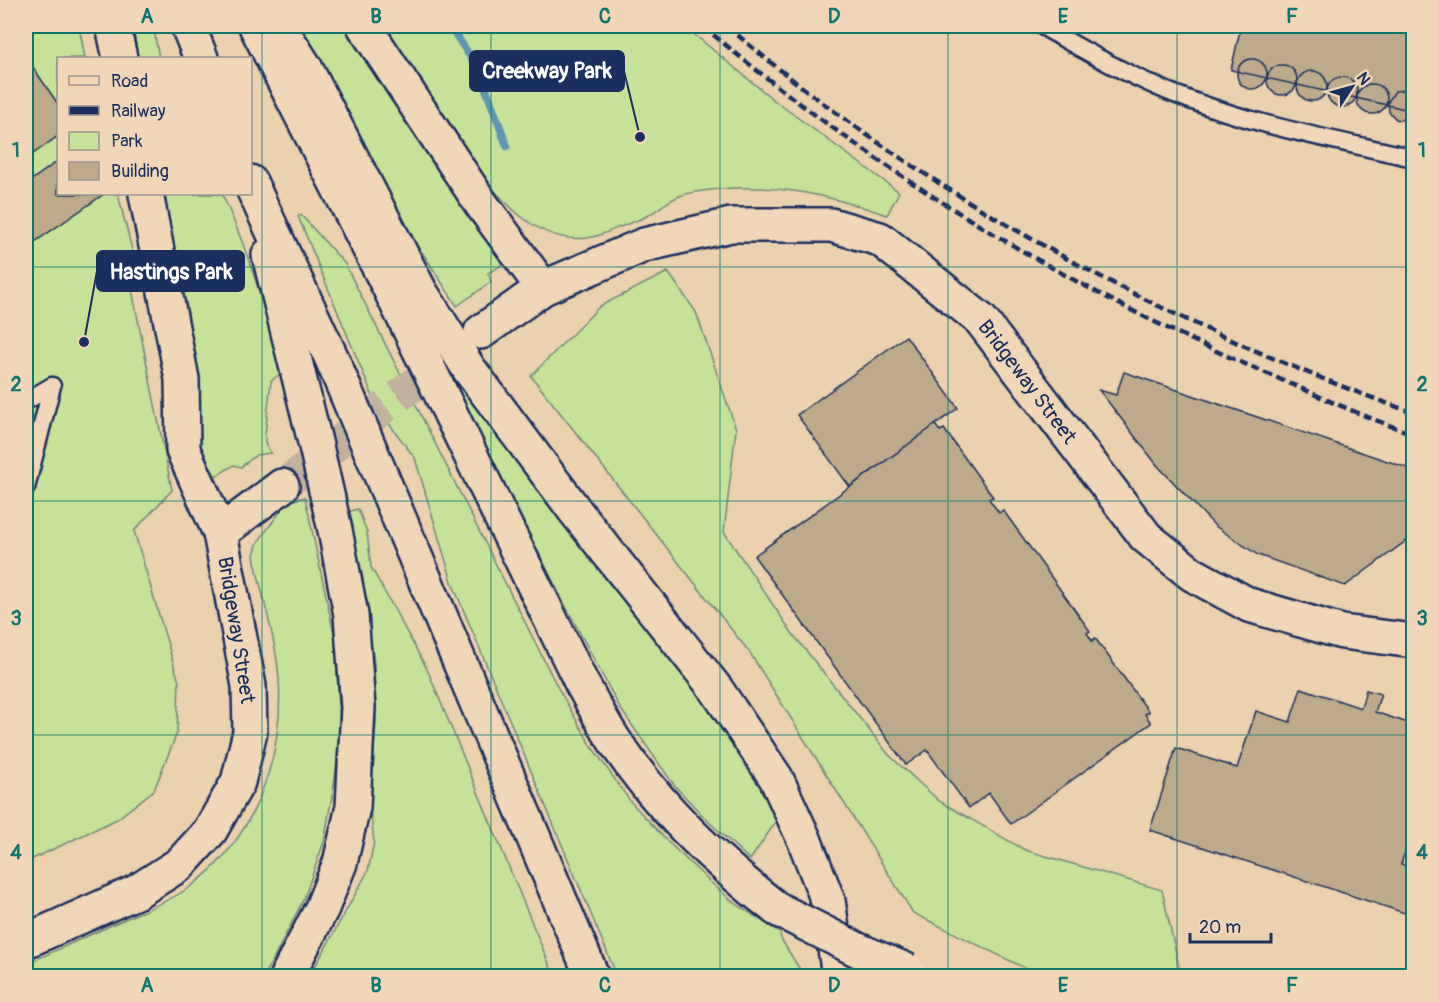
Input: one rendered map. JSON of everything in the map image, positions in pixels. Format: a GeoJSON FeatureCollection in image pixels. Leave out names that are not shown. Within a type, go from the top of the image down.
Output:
{"type":"FeatureCollection","features":[{"type":"Feature","properties":{"kind":"main road"},"geometry":{"type":"LineString","coordinates":[[113,26],[120,57]]}},
{"type":"Feature","properties":{"kind":"main road"},"geometry":{"type":"LineString","coordinates":[[188,26],[201,57]]}},
{"type":"Feature","properties":{"kind":"main road"},"geometry":{"type":"LineString","coordinates":[[256,26],[389,287],[581,682],[617,745],[653,794],[690,835],[735,876],[777,909],[858,950],[916,974]]}},
{"type":"Feature","properties":{"kind":"main road"},"geometry":{"type":"LineString","coordinates":[[279,26],[305,67],[420,291],[469,369],[576,512],[716,689],[776,778],[804,839],[828,901],[839,976]]}},
{"type":"Feature","properties":{"kind":"main road"},"geometry":{"type":"LineString","coordinates":[[364,26],[482,205],[543,288]]}},
{"type":"Feature","properties":{"kind":"main road"},"geometry":{"type":"LineString","coordinates":[[252,187],[332,359],[587,964]]}},
{"type":"Feature","properties":{"kind":"main road"},"geometry":{"type":"LineString","coordinates":[[252,191],[288,328],[335,530],[351,615],[358,707],[353,807],[340,863],[322,908],[287,976]]}},
{"type":"Feature","properties":{"kind":"main road"},"geometry":{"type":"LineString","coordinates":[[146,195],[182,379],[183,450],[220,533]]}},
{"type":"Feature","properties":{"kind":"main road","name":"Bridgeway Street"},"geometry":{"type":"LineString","coordinates":[[482,332],[543,288],[644,245],[731,225],[831,225],[880,239],[981,320],[1146,537],[1192,574],[1249,605],[1342,632],[1413,641]]}},
{"type":"Feature","properties":{"kind":"main road","name":"Bridgeway Street"},"geometry":{"type":"LineString","coordinates":[[26,941],[136,892],[180,864],[210,831],[238,782],[250,732],[249,686],[220,533],[282,486]]}},
{"type":"Feature","properties":{"kind":"lane"},"geometry":{"type":"LineString","coordinates":[[1042,26],[1104,63],[1169,92],[1264,124],[1413,159]]}},
{"type":"Feature","properties":{"kind":"lane"},"geometry":{"type":"LineString","coordinates":[[26,401],[52,386],[26,488]]}},
{"type":"Feature","properties":{"kind":"green space"},"geometry":{"type":"Polygon","coordinates":[[[26,26],[79,26],[85,57],[57,57],[57,195],[118,195],[133,254],[126,260],[172,490],[134,531],[179,682],[177,733],[154,790],[117,819],[26,862],[26,26]]]}},
{"type":"Feature","properties":{"kind":"green space"},"geometry":{"type":"Polygon","coordinates":[[[133,26],[153,26],[159,57],[138,57],[133,26]]]}},
{"type":"Feature","properties":{"kind":"green space"},"geometry":{"type":"Polygon","coordinates":[[[296,26],[346,26],[486,231],[502,265],[488,273],[491,282],[457,306],[422,252],[419,253],[296,26]]]}},
{"type":"Feature","properties":{"kind":"green space"},"geometry":{"type":"Polygon","coordinates":[[[384,26],[684,26],[775,101],[899,192],[887,215],[838,200],[790,190],[716,189],[677,197],[647,216],[595,237],[570,238],[554,235],[526,220],[501,198],[479,173],[384,26]]]}},
{"type":"Feature","properties":{"kind":"green space"},"geometry":{"type":"Polygon","coordinates":[[[163,195],[222,195],[256,282],[280,374],[271,381],[265,444],[271,453],[256,455],[241,467],[234,465],[216,476],[197,452],[191,339],[163,195]]]}},
{"type":"Feature","properties":{"kind":"green space"},"geometry":{"type":"Polygon","coordinates":[[[301,215],[345,264],[558,688],[592,747],[630,801],[670,844],[732,901],[780,933],[781,939],[804,976],[617,976],[453,585],[415,458],[378,409],[298,216],[301,215]]]}},
{"type":"Feature","properties":{"kind":"green space"},"geometry":{"type":"Polygon","coordinates":[[[668,272],[696,312],[736,429],[724,532],[792,633],[889,755],[939,801],[1025,850],[1162,890],[1181,976],[1041,976],[913,913],[750,653],[531,376],[600,306],[668,272]]]}},
{"type":"Feature","properties":{"kind":"green space"},"geometry":{"type":"Polygon","coordinates":[[[450,365],[704,698],[763,786],[779,817],[750,860],[674,785],[620,708],[563,601],[446,368],[450,365]]]}},
{"type":"Feature","properties":{"kind":"green space"},"geometry":{"type":"Polygon","coordinates":[[[305,497],[335,639],[340,726],[335,779],[324,842],[304,898],[273,960],[263,976],[26,976],[26,964],[158,905],[190,887],[213,868],[232,846],[248,821],[261,795],[270,767],[279,708],[279,679],[275,648],[254,555],[258,542],[287,502],[305,497]]]}},
{"type":"Feature","properties":{"kind":"green space"},"geometry":{"type":"Polygon","coordinates":[[[358,509],[367,532],[371,567],[427,669],[554,976],[310,976],[368,871],[374,842],[370,807],[376,721],[374,664],[367,611],[347,512],[358,509]]]}},
{"type":"Feature","properties":{"kind":"building"},"geometry":{"type":"Polygon","coordinates":[[[1241,26],[1414,26],[1414,111],[1231,70],[1241,26]]]}},
{"type":"Feature","properties":{"kind":"building"},"geometry":{"type":"Polygon","coordinates":[[[26,57],[57,103],[57,137],[26,159],[26,57]]]}},
{"type":"Feature","properties":{"kind":"building"},"geometry":{"type":"Polygon","coordinates":[[[1252,59],[1263,63],[1267,74],[1263,85],[1252,89],[1241,85],[1237,74],[1241,63],[1252,59]]]}},
{"type":"Feature","properties":{"kind":"building"},"geometry":{"type":"Polygon","coordinates":[[[1282,65],[1293,69],[1297,80],[1293,91],[1282,95],[1271,91],[1267,80],[1271,69],[1282,65]]]}},
{"type":"Feature","properties":{"kind":"building"},"geometry":{"type":"Polygon","coordinates":[[[1312,71],[1323,75],[1327,86],[1323,97],[1312,101],[1301,97],[1297,86],[1301,75],[1312,71]]]}},
{"type":"Feature","properties":{"kind":"building"},"geometry":{"type":"Polygon","coordinates":[[[1342,77],[1353,81],[1357,92],[1353,103],[1342,107],[1331,103],[1327,92],[1331,81],[1342,77]]]}},
{"type":"Feature","properties":{"kind":"building"},"geometry":{"type":"Polygon","coordinates":[[[1372,84],[1383,88],[1387,99],[1383,110],[1372,114],[1361,110],[1357,99],[1361,88],[1372,84]]]}},
{"type":"Feature","properties":{"kind":"building"},"geometry":{"type":"Polygon","coordinates":[[[1405,90],[1414,94],[1414,115],[1400,120],[1389,112],[1388,102],[1395,91],[1405,90]]]}},
{"type":"Feature","properties":{"kind":"building"},"geometry":{"type":"Polygon","coordinates":[[[57,162],[57,195],[103,195],[26,248],[26,184],[57,162]]]}},
{"type":"Feature","properties":{"kind":"building"},"geometry":{"type":"Polygon","coordinates":[[[906,336],[958,408],[850,487],[797,415],[906,336]]]}},
{"type":"Feature","properties":{"kind":"building"},"geometry":{"type":"Polygon","coordinates":[[[1124,372],[1414,470],[1414,535],[1345,586],[1258,555],[1215,526],[1157,465],[1099,390],[1116,395],[1124,372]]]}},
{"type":"Feature","properties":{"kind":"building"},"geometry":{"type":"Polygon","coordinates":[[[935,425],[940,431],[944,429],[993,497],[989,499],[999,513],[1003,510],[1090,631],[1087,633],[1092,641],[1095,638],[1149,712],[1145,714],[1151,723],[1011,824],[989,793],[969,808],[927,750],[906,765],[754,556],[935,425]]]}},
{"type":"Feature","properties":{"kind":"building"},"geometry":{"type":"Polygon","coordinates":[[[1301,688],[1361,708],[1366,690],[1381,694],[1375,712],[1414,725],[1414,825],[1401,864],[1414,868],[1414,916],[1150,830],[1176,748],[1237,768],[1256,711],[1290,722],[1301,688]]]}},
{"type":"Feature","properties":{"kind":"waterway"},"geometry":{"type":"LineString","coordinates":[[450,26],[479,70],[507,146]]}},
{"type":"Feature","properties":{"kind":"tunnel"},"geometry":{"type":"LineString","coordinates":[[282,486],[452,355]]}},
{"type":"Feature","properties":{"kind":"railway"},"geometry":{"type":"LineString","coordinates":[[703,26],[836,130],[905,178],[1048,266],[1198,343],[1344,407],[1414,434]]}},
{"type":"Feature","properties":{"kind":"railway"},"geometry":{"type":"LineString","coordinates":[[727,26],[803,88],[883,146],[966,200],[1052,251],[1231,340],[1322,379],[1414,413]]}},
{"type":"Feature","properties":{"kind":"place","name":"Creekway Park"},"geometry":{"type":"Point","coordinates":[640,137]}},
{"type":"Feature","properties":{"kind":"place","name":"Hastings Park"},"geometry":{"type":"Point","coordinates":[84,342]}}]}
